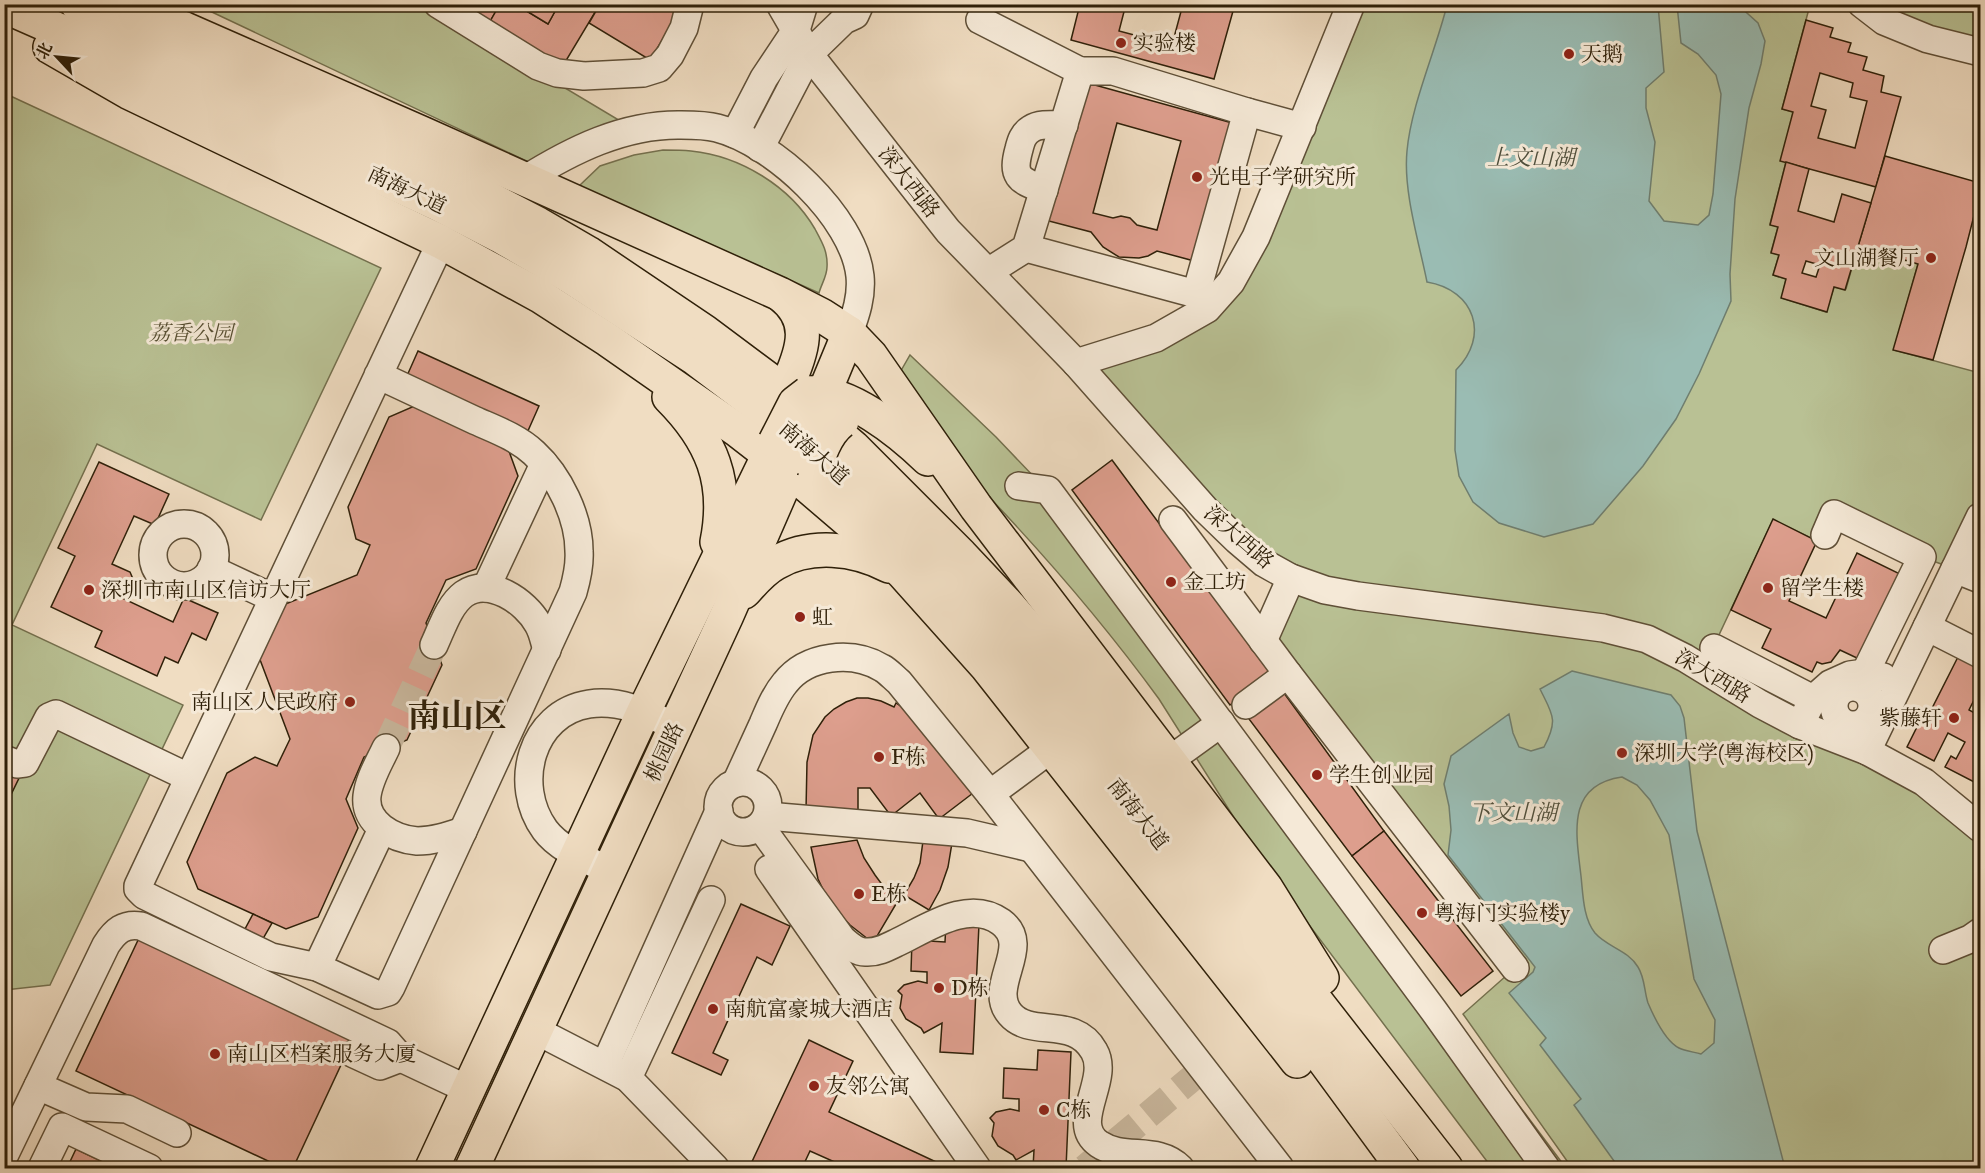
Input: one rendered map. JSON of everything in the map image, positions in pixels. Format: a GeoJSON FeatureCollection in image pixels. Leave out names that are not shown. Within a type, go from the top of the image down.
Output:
{"type":"FeatureCollection","features":[{"type":"Feature","properties":{"kind":"main road","name":"南海大道"},"geometry":{"type":"LineString","coordinates":[[77,4],[469,188],[538,224],[649,293],[705,332],[807,408],[853,447],[917,509],[1038,639],[1446,1168]]}},
{"type":"Feature","properties":{"kind":"main road"},"geometry":{"type":"LineString","coordinates":[[119,4],[185,29],[780,294],[821,315],[849,333],[871,356],[976,507],[1266,888],[1415,1128]]}},
{"type":"Feature","properties":{"kind":"main road","name":"南海大道"},"geometry":{"type":"LineString","coordinates":[[4,6],[172,80],[438,204],[500,236],[569,276],[696,359],[795,434],[839,472],[940,571],[1035,680],[1223,923],[1403,1168]]}},
{"type":"Feature","properties":{"kind":"main road"},"geometry":{"type":"LineString","coordinates":[[4,21],[128,92],[441,242],[540,296],[784,458],[903,573],[987,667],[1295,1058],[1396,1168]]}},
{"type":"Feature","properties":{"kind":"main road"},"geometry":{"type":"LineString","coordinates":[[780,294],[790,301],[795,309],[804,338],[799,359],[831,433],[818,460],[784,458]]}},
{"type":"Feature","properties":{"kind":"main road"},"geometry":{"type":"LineString","coordinates":[[817,398],[849,333]]}},
{"type":"Feature","properties":{"kind":"main road"},"geometry":{"type":"LineString","coordinates":[[608,340],[671,399],[694,425],[714,463],[722,495],[722,513],[714,556],[705,582]]}},
{"type":"Feature","properties":{"kind":"main road"},"geometry":{"type":"LineString","coordinates":[[784,458],[795,403],[817,398],[859,418],[887,425],[922,453],[976,507]]}},
{"type":"Feature","properties":{"kind":"main road","name":"桃园路"},"geometry":{"type":"LineString","coordinates":[[432,1168],[705,582],[784,458]]}},
{"type":"Feature","properties":{"kind":"main road","name":"桃园路"},"geometry":{"type":"LineString","coordinates":[[472,1168],[727,615],[784,458]]}},
{"type":"Feature","properties":{"kind":"main road"},"geometry":{"type":"LineString","coordinates":[[727,615],[758,576],[775,563],[794,554],[818,550],[846,551],[872,558],[903,573]]}},
{"type":"Feature","properties":{"kind":"street"},"geometry":{"type":"LineString","coordinates":[[438,4],[538,66],[557,73],[584,76],[643,73],[659,68],[670,55],[684,28],[690,4]]}},
{"type":"Feature","properties":{"kind":"street","name":"深大西路"},"geometry":{"type":"LineString","coordinates":[[780,4],[809,54],[948,231],[1076,363],[1198,500],[1237,540],[1264,563],[1291,578],[1325,590],[1603,628],[1665,647],[1760,704],[1800,724],[1867,751],[1924,782],[1980,828]]}},
{"type":"Feature","properties":{"kind":"street"},"geometry":{"type":"LineString","coordinates":[[735,134],[764,78],[796,30],[804,4]]}},
{"type":"Feature","properties":{"kind":"street"},"geometry":{"type":"LineString","coordinates":[[1076,363],[1156,338],[1231,282],[1256,237],[1351,4]]}},
{"type":"Feature","properties":{"kind":"street"},"geometry":{"type":"LineString","coordinates":[[1862,4],[1884,21],[1929,39],[1980,52]]}},
{"type":"Feature","properties":{"kind":"street"},"geometry":{"type":"LineString","coordinates":[[760,148],[809,54],[845,10]]}},
{"type":"Feature","properties":{"kind":"street"},"geometry":{"type":"LineString","coordinates":[[980,20],[1080,71],[1113,71],[1302,127]]}},
{"type":"Feature","properties":{"kind":"street"},"geometry":{"type":"LineString","coordinates":[[988,272],[1026,248],[1080,71]]}},
{"type":"Feature","properties":{"kind":"street"},"geometry":{"type":"LineString","coordinates":[[1202,302],[1247,112]]}},
{"type":"Feature","properties":{"kind":"street"},"geometry":{"type":"LineString","coordinates":[[524,180],[577,149],[627,131],[680,124],[718,128],[735,134],[787,166],[810,187],[835,219],[852,247],[860,273],[861,287],[849,333]]}},
{"type":"Feature","properties":{"kind":"street"},"geometry":{"type":"LineString","coordinates":[[1044,189],[1023,181],[1016,174],[1015,164],[1022,138],[1030,129],[1039,126],[1064,125]]}},
{"type":"Feature","properties":{"kind":"street"},"geometry":{"type":"LineString","coordinates":[[378,375],[508,436],[533,452],[544,464],[569,508],[580,550],[573,592],[388,992],[383,995],[373,994],[317,967],[272,957],[138,890],[139,882],[188,777],[273,598],[378,375],[441,242]]}},
{"type":"Feature","properties":{"kind":"street"},"geometry":{"type":"LineString","coordinates":[[1026,248],[1202,302]]}},
{"type":"Feature","properties":{"kind":"street"},"geometry":{"type":"LineString","coordinates":[[486,588],[544,464]]}},
{"type":"Feature","properties":{"kind":"street"},"geometry":{"type":"LineString","coordinates":[[1019,486],[1048,490],[1434,1011],[1546,1168]]}},
{"type":"Feature","properties":{"kind":"street"},"geometry":{"type":"LineString","coordinates":[[1825,535],[1834,514],[1922,557],[1862,680]]}},
{"type":"Feature","properties":{"kind":"street"},"geometry":{"type":"LineString","coordinates":[[1867,751],[1980,517]]}},
{"type":"Feature","properties":{"kind":"street"},"geometry":{"type":"LineString","coordinates":[[1173,520],[1288,674],[1515,968]]}},
{"type":"Feature","properties":{"kind":"street"},"geometry":{"type":"LineString","coordinates":[[212,569],[273,598]]}},
{"type":"Feature","properties":{"kind":"street"},"geometry":{"type":"LineString","coordinates":[[1955,569],[1980,579]]}},
{"type":"Feature","properties":{"kind":"street"},"geometry":{"type":"LineString","coordinates":[[1263,641],[1291,578]]}},
{"type":"Feature","properties":{"kind":"street"},"geometry":{"type":"LineString","coordinates":[[434,645],[451,609],[459,599],[476,588],[486,588],[508,595],[529,612],[538,624],[547,650]]}},
{"type":"Feature","properties":{"kind":"street"},"geometry":{"type":"LineString","coordinates":[[1927,627],[1980,654]]}},
{"type":"Feature","properties":{"kind":"street"},"geometry":{"type":"LineString","coordinates":[[1714,648],[1813,699]]}},
{"type":"Feature","properties":{"kind":"street"},"geometry":{"type":"LineString","coordinates":[[736,783],[774,700],[785,682],[800,670],[815,662],[846,657],[864,660],[882,668],[899,682],[990,794],[1280,1168]]}},
{"type":"Feature","properties":{"kind":"street"},"geometry":{"type":"LineString","coordinates":[[1246,705],[1288,674]]}},
{"type":"Feature","properties":{"kind":"street"},"geometry":{"type":"LineString","coordinates":[[1800,724],[1813,699],[1839,679],[1862,680],[1883,677],[1899,684]]}},
{"type":"Feature","properties":{"kind":"street"},"geometry":{"type":"LineString","coordinates":[[1760,704],[1772,678]]}},
{"type":"Feature","properties":{"kind":"street"},"geometry":{"type":"LineString","coordinates":[[610,871],[562,846],[545,831],[533,810],[527,788],[528,771],[534,750],[543,733],[555,719],[569,710],[588,704],[626,705],[676,727]]}},
{"type":"Feature","properties":{"kind":"street"},"geometry":{"type":"LineString","coordinates":[[4,759],[17,764],[25,763],[49,717],[57,714],[188,777]]}},
{"type":"Feature","properties":{"kind":"street"},"geometry":{"type":"LineString","coordinates":[[1170,760],[1221,723]]}},
{"type":"Feature","properties":{"kind":"street"},"geometry":{"type":"LineString","coordinates":[[506,737],[534,750]]}},
{"type":"Feature","properties":{"kind":"street"},"geometry":{"type":"LineString","coordinates":[[386,748],[369,785],[367,799],[369,811],[382,829],[418,841],[463,831]]}},
{"type":"Feature","properties":{"kind":"street"},"geometry":{"type":"LineString","coordinates":[[990,794],[1052,748]]}},
{"type":"Feature","properties":{"kind":"street"},"geometry":{"type":"LineString","coordinates":[[605,1065],[719,811],[721,796],[727,788],[736,783],[751,783],[764,792],[768,807],[756,824]]}},
{"type":"Feature","properties":{"kind":"street"},"geometry":{"type":"LineString","coordinates":[[719,811],[726,825],[735,830],[756,824],[967,833],[1031,848]]}},
{"type":"Feature","properties":{"kind":"street"},"geometry":{"type":"LineString","coordinates":[[756,824],[849,984],[977,1168]]}},
{"type":"Feature","properties":{"kind":"street"},"geometry":{"type":"LineString","coordinates":[[756,824],[842,939],[853,948],[864,952],[879,951],[951,917],[971,912],[988,916],[1002,923],[1012,935],[1014,950],[1003,993],[1004,1004],[1010,1014],[1019,1022],[1066,1029],[1082,1037],[1094,1051],[1099,1068],[1088,1114],[1087,1126],[1091,1136],[1099,1144],[1110,1149],[1163,1156],[1180,1168]]}},
{"type":"Feature","properties":{"kind":"street"},"geometry":{"type":"LineString","coordinates":[[317,967],[382,829]]}},
{"type":"Feature","properties":{"kind":"street"},"geometry":{"type":"LineString","coordinates":[[628,1078],[711,900]]}},
{"type":"Feature","properties":{"kind":"street"},"geometry":{"type":"LineString","coordinates":[[4,1156],[106,945],[118,930],[125,926],[141,926],[388,1043],[401,1058],[469,1090]]}},
{"type":"Feature","properties":{"kind":"street"},"geometry":{"type":"LineString","coordinates":[[1943,950],[1970,939],[1980,932]]}},
{"type":"Feature","properties":{"kind":"street"},"geometry":{"type":"LineString","coordinates":[[849,984],[872,997],[991,1168]]}},
{"type":"Feature","properties":{"kind":"street"},"geometry":{"type":"LineString","coordinates":[[535,1030],[628,1078],[716,1168]]}},
{"type":"Feature","properties":{"kind":"street"},"geometry":{"type":"LineString","coordinates":[[354,1054],[380,1066],[401,1058]]}},
{"type":"Feature","properties":{"kind":"street"},"geometry":{"type":"LineString","coordinates":[[38,1086],[86,1107],[127,1109],[177,1133]]}},
{"type":"Feature","properties":{"kind":"street"},"geometry":{"type":"LineString","coordinates":[[42,1168],[62,1127],[149,1168]]}},
{"type":"Feature","properties":{"kind":"green space"},"geometry":{"type":"Polygon","coordinates":[[[197,5],[426,5],[622,122],[537,166],[197,5]]]}},
{"type":"Feature","properties":{"kind":"green space","name":"深圳大学(粤海校区)"},"geometry":{"type":"Polygon","coordinates":[[[1351,5],[1810,5],[1782,109],[1793,112],[1786,162],[1770,224],[1778,227],[1771,252],[1779,255],[1773,275],[1786,279],[1782,298],[1826,312],[1834,287],[1846,289],[1858,246],[1918,264],[1894,350],[1980,373],[1980,517],[1955,569],[1922,557],[1831,513],[1817,541],[1773,520],[1703,669],[1980,828],[1980,1168],[1572,1168],[1463,1014],[1515,968],[1263,641],[1291,578],[1076,363],[1207,309],[1351,5]]]}},
{"type":"Feature","properties":{"kind":"green space"},"geometry":{"type":"Polygon","coordinates":[[[1862,5],[1980,5],[1980,52],[1862,5]]]}},
{"type":"Feature","properties":{"kind":"green space","name":"荔香公园"},"geometry":{"type":"Polygon","coordinates":[[[4,93],[381,268],[261,520],[97,444],[12,625],[183,705],[50,985],[5,990],[4,93]]]}},
{"type":"Feature","properties":{"kind":"green space"},"geometry":{"type":"Polygon","coordinates":[[[663,150],[691,151],[728,159],[762,176],[792,199],[815,229],[825,252],[827,270],[819,293],[579,186],[600,166],[634,155],[663,150]]]}},
{"type":"Feature","properties":{"kind":"green space"},"geometry":{"type":"Polygon","coordinates":[[[910,355],[996,437],[1037,480],[1152,616],[1566,1168],[1492,1168],[1264,865],[1159,699],[1128,658],[1030,541],[887,395],[910,355]]]}},
{"type":"Feature","properties":{"kind":"water","name":"上文山湖"},"geometry":{"type":"Polygon","coordinates":[[[1447,5],[1658,5],[1664,72],[1646,88],[1646,108],[1655,142],[1649,201],[1664,221],[1698,225],[1709,215],[1713,194],[1721,94],[1716,75],[1698,54],[1681,43],[1677,5],[1738,5],[1758,23],[1765,41],[1749,108],[1735,199],[1730,274],[1731,301],[1699,374],[1676,419],[1643,466],[1593,524],[1544,537],[1499,523],[1473,502],[1459,476],[1455,450],[1456,370],[1473,343],[1472,316],[1466,304],[1457,294],[1427,282],[1409,199],[1406,166],[1413,115],[1447,5]]]}},
{"type":"Feature","properties":{"kind":"water","name":"下文山湖"},"geometry":{"type":"Polygon","coordinates":[[[1572,671],[1671,695],[1680,706],[1684,718],[1697,831],[1785,1168],[1619,1168],[1574,1105],[1581,1099],[1540,1045],[1546,1038],[1509,993],[1533,972],[1535,967],[1448,855],[1451,830],[1444,784],[1451,756],[1509,714],[1519,747],[1531,751],[1544,747],[1551,730],[1552,717],[1540,689],[1572,671]],[[1622,777],[1604,782],[1591,790],[1583,801],[1579,813],[1577,844],[1586,913],[1595,933],[1605,942],[1629,956],[1638,967],[1653,1015],[1669,1040],[1679,1048],[1701,1054],[1714,1043],[1715,1020],[1694,979],[1669,835],[1650,800],[1637,785],[1622,777]]]}},
{"type":"Feature","properties":{"kind":"building"},"geometry":{"type":"Polygon","coordinates":[[[456,4],[500,4],[488,25],[456,4]]]}},
{"type":"Feature","properties":{"kind":"building"},"geometry":{"type":"Polygon","coordinates":[[[500,4],[515,4],[548,24],[559,4],[600,4],[561,69],[488,25],[500,4]]]}},
{"type":"Feature","properties":{"kind":"building"},"geometry":{"type":"Polygon","coordinates":[[[515,4],[559,4],[548,24],[515,4]]]}},
{"type":"Feature","properties":{"kind":"building"},"geometry":{"type":"Polygon","coordinates":[[[600,4],[666,4],[679,13],[650,60],[589,23],[600,4]]]}},
{"type":"Feature","properties":{"kind":"building","name":"实验楼"},"geometry":{"type":"Polygon","coordinates":[[[1080,4],[1126,4],[1119,31],[1172,45],[1183,4],[1235,4],[1214,79],[1071,40],[1080,4]]]}},
{"type":"Feature","properties":{"kind":"building"},"geometry":{"type":"Polygon","coordinates":[[[1806,20],[1833,28],[1830,37],[1851,43],[1848,52],[1867,57],[1863,70],[1884,76],[1881,92],[1901,97],[1876,187],[1780,161],[1793,112],[1782,109],[1806,20]],[[1820,73],[1811,106],[1826,110],[1818,138],[1855,148],[1867,101],[1850,97],[1853,83],[1820,73]]]}},
{"type":"Feature","properties":{"kind":"building","name":"光电子学研究所"},"geometry":{"type":"Polygon","coordinates":[[[1084,82],[1236,124],[1198,262],[1157,251],[1139,258],[1119,257],[1103,247],[1091,232],[1045,220],[1084,82]],[[1117,123],[1093,213],[1113,218],[1121,216],[1130,218],[1137,225],[1157,230],[1181,141],[1117,123]]]}},
{"type":"Feature","properties":{"kind":"building","name":"文山湖餐厅"},"geometry":{"type":"Polygon","coordinates":[[[1885,156],[1980,183],[1980,192],[1966,247],[1933,360],[1893,350],[1918,264],[1858,246],[1885,156]]]}},
{"type":"Feature","properties":{"kind":"building"},"geometry":{"type":"Polygon","coordinates":[[[1786,162],[1809,169],[1798,211],[1834,222],[1842,194],[1871,203],[1845,290],[1834,287],[1827,312],[1781,298],[1786,279],[1773,275],[1779,255],[1771,253],[1778,227],[1770,225],[1786,162]],[[1806,261],[1802,273],[1816,277],[1820,265],[1806,261]]]}},
{"type":"Feature","properties":{"kind":"building"},"geometry":{"type":"Polygon","coordinates":[[[418,351],[539,406],[527,433],[406,378],[418,351]]]}},
{"type":"Feature","properties":{"kind":"building","name":"南山区人民政府"},"geometry":{"type":"Polygon","coordinates":[[[419,404],[506,443],[518,476],[476,569],[446,580],[426,623],[442,665],[407,740],[364,757],[346,799],[358,828],[318,917],[286,929],[198,889],[187,862],[227,773],[255,757],[277,766],[290,739],[259,657],[283,605],[357,575],[370,545],[356,539],[348,507],[389,417],[419,404]]]}},
{"type":"Feature","properties":{"kind":"building","name":"金工坊"},"geometry":{"type":"Polygon","coordinates":[[[1112,460],[1271,674],[1230,705],[1072,490],[1112,460]]]}},
{"type":"Feature","properties":{"kind":"building"},"geometry":{"type":"Polygon","coordinates":[[[99,462],[169,494],[155,525],[134,516],[112,564],[130,572],[133,579],[124,599],[173,622],[184,598],[218,613],[206,640],[192,633],[178,663],[165,657],[157,676],[95,647],[102,631],[51,607],[75,556],[58,548],[99,462]]]}},
{"type":"Feature","properties":{"kind":"building","name":"留学生楼"},"geometry":{"type":"Polygon","coordinates":[[[1773,519],[1817,541],[1789,601],[1826,618],[1857,553],[1900,574],[1859,659],[1840,650],[1831,662],[1822,664],[1817,662],[1812,672],[1762,648],[1771,629],[1731,610],[1773,519]]]}},
{"type":"Feature","properties":{"kind":"building","name":"紫藤轩"},"geometry":{"type":"Polygon","coordinates":[[[1961,651],[1980,662],[1980,688],[1969,710],[1980,716],[1980,785],[1945,767],[1951,756],[1956,759],[1965,742],[1948,733],[1934,761],[1907,747],[1922,717],[1926,720],[1961,651]]]}},
{"type":"Feature","properties":{"kind":"building","name":"学生创业园"},"geometry":{"type":"Polygon","coordinates":[[[1284,693],[1384,831],[1352,856],[1249,719],[1284,693]]]}},
{"type":"Feature","properties":{"kind":"building","name":"F栋"},"geometry":{"type":"Polygon","coordinates":[[[857,698],[881,701],[894,707],[896,703],[902,707],[977,790],[939,819],[920,793],[891,816],[870,788],[858,788],[858,811],[806,810],[807,762],[813,735],[825,717],[834,709],[857,698]]]}},
{"type":"Feature","properties":{"kind":"building"},"geometry":{"type":"Polygon","coordinates":[[[4,766],[21,774],[4,809],[4,766]]]}},
{"type":"Feature","properties":{"kind":"building","name":"粤海门实验楼y"},"geometry":{"type":"Polygon","coordinates":[[[1384,831],[1493,971],[1461,996],[1352,856],[1384,831]]]}},
{"type":"Feature","properties":{"kind":"building","name":"E栋"},"geometry":{"type":"Polygon","coordinates":[[[857,840],[864,858],[875,875],[886,890],[899,899],[873,943],[850,925],[830,904],[818,879],[811,847],[857,840]]]}},
{"type":"Feature","properties":{"kind":"building"},"geometry":{"type":"Polygon","coordinates":[[[923,841],[952,843],[948,867],[940,890],[929,910],[904,895],[920,863],[923,841]]]}},
{"type":"Feature","properties":{"kind":"building","name":"南航富豪城大酒店"},"geometry":{"type":"Polygon","coordinates":[[[741,904],[790,926],[772,965],[757,957],[713,1053],[728,1060],[721,1075],[672,1053],[741,904]]]}},
{"type":"Feature","properties":{"kind":"building"},"geometry":{"type":"Polygon","coordinates":[[[253,914],[272,923],[238,982],[221,974],[253,914]]]}},
{"type":"Feature","properties":{"kind":"building","name":"D栋"},"geometry":{"type":"Polygon","coordinates":[[[946,923],[979,924],[973,1054],[940,1052],[942,1023],[924,1033],[921,1028],[906,1019],[900,1008],[902,995],[898,991],[904,985],[918,981],[927,983],[927,972],[911,971],[912,940],[945,942],[946,923]]]}},
{"type":"Feature","properties":{"kind":"building","name":"南山区档案服务大厦"},"geometry":{"type":"Polygon","coordinates":[[[140,936],[354,1037],[293,1168],[283,1168],[76,1071],[140,936]]]}},
{"type":"Feature","properties":{"kind":"building","name":"友邻公寓"},"geometry":{"type":"Polygon","coordinates":[[[809,1040],[853,1061],[829,1112],[949,1168],[848,1168],[810,1151],[802,1168],[749,1168],[809,1040]]]}},
{"type":"Feature","properties":{"kind":"building","name":"C栋"},"geometry":{"type":"Polygon","coordinates":[[[1038,1050],[1071,1052],[1066,1168],[1033,1168],[1034,1150],[1016,1160],[1013,1155],[998,1146],[992,1136],[994,1123],[990,1118],[996,1112],[1010,1109],[1019,1111],[1019,1099],[1003,1098],[1004,1068],[1037,1070],[1038,1050]]]}},
{"type":"Feature","properties":{"kind":"building"},"geometry":{"type":"Polygon","coordinates":[[[76,1149],[116,1168],[67,1168],[76,1149]]]}},
{"type":"Feature","properties":{"kind":"tunnel"},"geometry":{"type":"LineString","coordinates":[[386,748],[434,645]]}},
{"type":"Feature","properties":{"kind":"tunnel"},"geometry":{"type":"LineString","coordinates":[[1085,1168],[1203,1069]]}},
{"type":"Feature","properties":{"kind":"place","name":"实验楼"},"geometry":{"type":"Point","coordinates":[1121,43]}},
{"type":"Feature","properties":{"kind":"place","name":"天鹅"},"geometry":{"type":"Point","coordinates":[1569,54]}},
{"type":"Feature","properties":{"kind":"place","name":"光电子学研究所"},"geometry":{"type":"Point","coordinates":[1197,177]}},
{"type":"Feature","properties":{"kind":"place","name":"文山湖餐厅"},"geometry":{"type":"Point","coordinates":[1931,258]}},
{"type":"Feature","properties":{"kind":"place","name":"金工坊"},"geometry":{"type":"Point","coordinates":[1171,582]}},
{"type":"Feature","properties":{"kind":"place","name":"留学生楼"},"geometry":{"type":"Point","coordinates":[1768,588]}},
{"type":"Feature","properties":{"kind":"place","name":"深圳市南山区信访大厅"},"geometry":{"type":"Point","coordinates":[89,590]}},
{"type":"Feature","properties":{"kind":"place","name":"虹"},"geometry":{"type":"Point","coordinates":[800,617]}},
{"type":"Feature","properties":{"kind":"place","name":"南山区人民政府"},"geometry":{"type":"Point","coordinates":[350,702]}},
{"type":"Feature","properties":{"kind":"place","name":"紫藤轩"},"geometry":{"type":"Point","coordinates":[1954,718]}},
{"type":"Feature","properties":{"kind":"place","name":"深圳大学(粤海校区)"},"geometry":{"type":"Point","coordinates":[1622,753]}},
{"type":"Feature","properties":{"kind":"place","name":"F栋"},"geometry":{"type":"Point","coordinates":[879,757]}},
{"type":"Feature","properties":{"kind":"place","name":"学生创业园"},"geometry":{"type":"Point","coordinates":[1317,775]}},
{"type":"Feature","properties":{"kind":"place","name":"E栋"},"geometry":{"type":"Point","coordinates":[859,894]}},
{"type":"Feature","properties":{"kind":"place","name":"粤海门实验楼y"},"geometry":{"type":"Point","coordinates":[1422,913]}},
{"type":"Feature","properties":{"kind":"place","name":"D栋"},"geometry":{"type":"Point","coordinates":[939,988]}},
{"type":"Feature","properties":{"kind":"place","name":"南航富豪城大酒店"},"geometry":{"type":"Point","coordinates":[713,1009]}},
{"type":"Feature","properties":{"kind":"place","name":"南山区档案服务大厦"},"geometry":{"type":"Point","coordinates":[215,1054]}},
{"type":"Feature","properties":{"kind":"place","name":"友邻公寓"},"geometry":{"type":"Point","coordinates":[814,1086]}},
{"type":"Feature","properties":{"kind":"place","name":"C栋"},"geometry":{"type":"Point","coordinates":[1044,1110]}},
{"type":"Feature","properties":{"kind":"district","name":"南山区"},"geometry":{"type":"Point","coordinates":[457,716]}}]}
